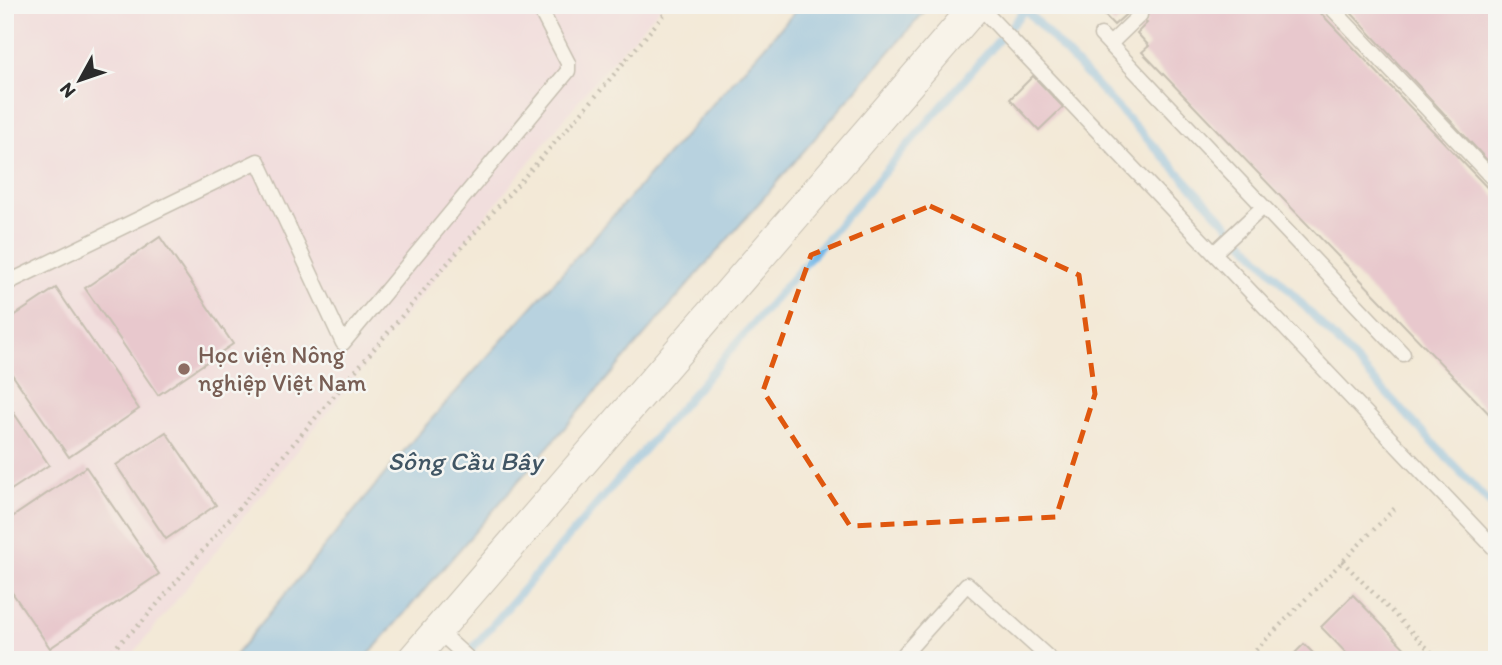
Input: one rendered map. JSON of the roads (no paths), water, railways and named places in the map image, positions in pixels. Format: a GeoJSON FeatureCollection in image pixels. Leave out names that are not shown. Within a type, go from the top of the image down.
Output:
{"type":"FeatureCollection","features":[{"type":"Feature","properties":{"kind":"street"},"geometry":{"type":"LineString","coordinates":[[412,660],[443,635],[983,10]]}},
{"type":"Feature","properties":{"kind":"lane"},"geometry":{"type":"LineString","coordinates":[[5,284],[258,161],[343,343],[568,71],[568,64],[538,5]]}},
{"type":"Feature","properties":{"kind":"lane"},"geometry":{"type":"LineString","coordinates":[[1329,5],[1497,183]]}},
{"type":"Feature","properties":{"kind":"lane"},"geometry":{"type":"LineString","coordinates":[[983,10],[1219,248],[1497,551]]}},
{"type":"Feature","properties":{"kind":"lane"},"geometry":{"type":"LineString","coordinates":[[1140,15],[1105,39],[1403,354]]}},
{"type":"Feature","properties":{"kind":"lane"},"geometry":{"type":"LineString","coordinates":[[1219,248],[1263,207]]}},
{"type":"Feature","properties":{"kind":"lane"},"geometry":{"type":"LineString","coordinates":[[899,660],[967,584],[1051,660]]}},
{"type":"Feature","properties":{"kind":"lane"},"geometry":{"type":"LineString","coordinates":[[443,635],[470,660]]}},
{"type":"Feature","properties":{"kind":"water","name":"Sông Cầu Bây"},"geometry":{"type":"Polygon","coordinates":[[[801,5],[930,5],[364,660],[231,660],[413,440],[801,5]]]}},
{"type":"Feature","properties":{"kind":"waterway"},"geometry":{"type":"LineString","coordinates":[[1021,5],[1497,511]]}},
{"type":"Feature","properties":{"kind":"waterway"},"geometry":{"type":"LineString","coordinates":[[463,659],[1029,5]]}},
{"type":"Feature","properties":{"kind":"place","name":"Học viện Nông nghiệp Việt Nam"},"geometry":{"type":"Point","coordinates":[184,369]}}]}
